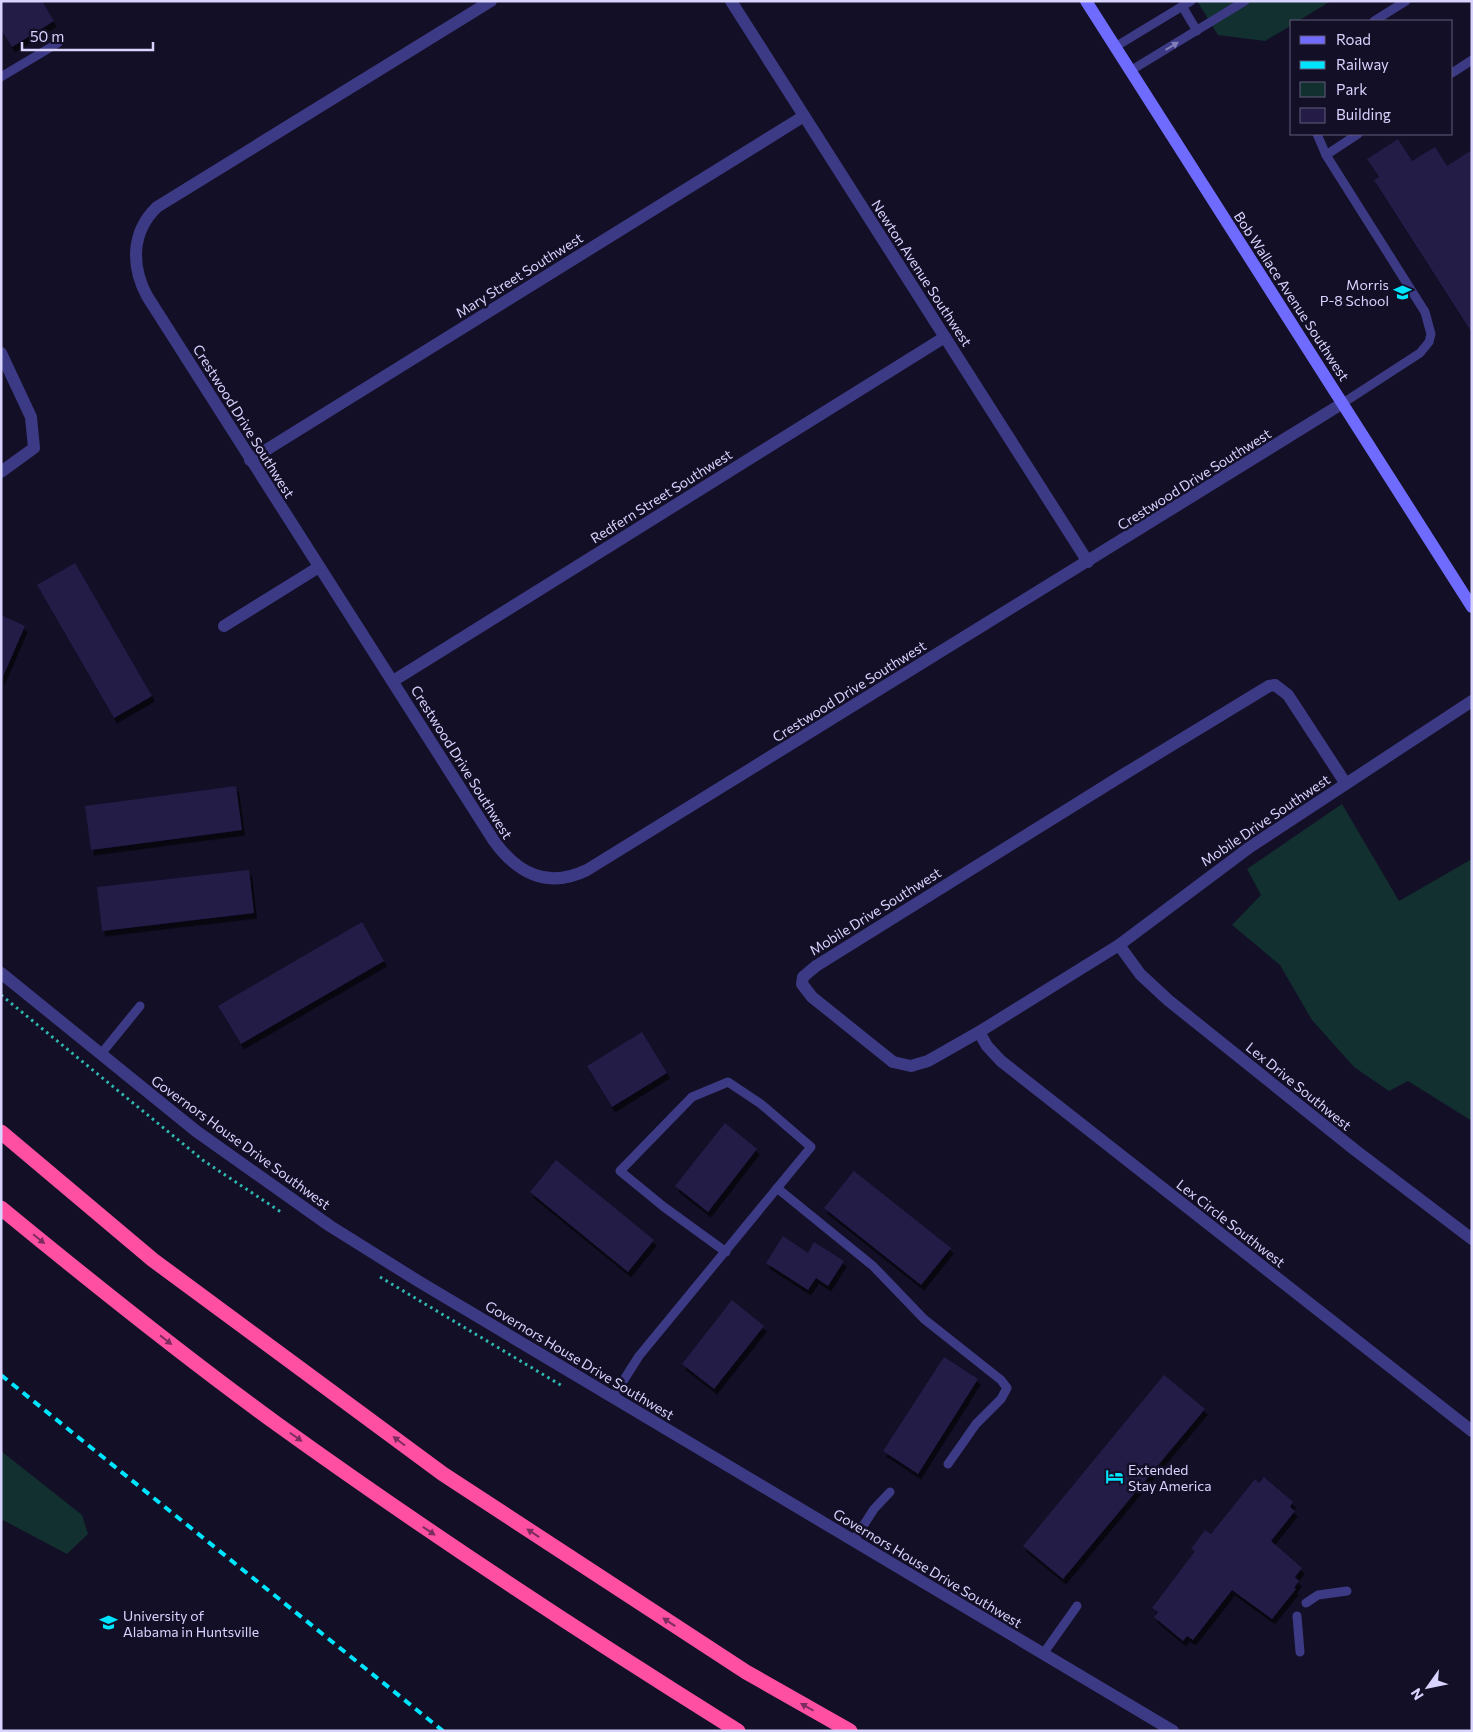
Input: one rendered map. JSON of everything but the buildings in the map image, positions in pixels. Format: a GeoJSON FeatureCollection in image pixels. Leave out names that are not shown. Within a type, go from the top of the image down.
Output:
{"type":"FeatureCollection","features":[{"type":"Feature","properties":{"kind":"highway"},"geometry":{"type":"LineString","coordinates":[[1,1132],[153,1260],[443,1474],[746,1672],[850,1731]]}},
{"type":"Feature","properties":{"kind":"highway"},"geometry":{"type":"LineString","coordinates":[[1,1208],[176,1348],[307,1445],[517,1591],[738,1731]]}},
{"type":"Feature","properties":{"kind":"main road","name":"Bob Wallace Avenue Southwest"},"geometry":{"type":"LineString","coordinates":[[1086,1],[1472,607]]}},
{"type":"Feature","properties":{"kind":"street","name":"Crestwood Drive Southwest"},"geometry":{"type":"LineString","coordinates":[[491,1],[166,201],[150,214],[145,221],[135,254],[135,264],[141,284],[250,460],[501,851],[510,861],[531,875],[566,879],[595,865],[1343,403]]}},
{"type":"Feature","properties":{"kind":"street","name":"Newton Avenue Southwest"},"geometry":{"type":"LineString","coordinates":[[731,1],[1088,562]]}},
{"type":"Feature","properties":{"kind":"street","name":"Mary Street Southwest"},"geometry":{"type":"LineString","coordinates":[[250,460],[804,116]]}},
{"type":"Feature","properties":{"kind":"street","name":"Redfern Street Southwest"},"geometry":{"type":"LineString","coordinates":[[392,680],[945,337]]}},
{"type":"Feature","properties":{"kind":"street"},"geometry":{"type":"LineString","coordinates":[[1,353],[31,417],[34,448],[1,472]]}},
{"type":"Feature","properties":{"kind":"street"},"geometry":{"type":"LineString","coordinates":[[224,626],[319,567]]}},
{"type":"Feature","properties":{"kind":"street","name":"Mobile Drive Southwest"},"geometry":{"type":"LineString","coordinates":[[1346,784],[1288,695],[1275,685],[1269,686],[816,966],[805,974],[802,980],[804,988],[812,997],[893,1062],[902,1066],[919,1065],[979,1032],[1119,945],[1226,863],[1346,784],[1472,701]]}},
{"type":"Feature","properties":{"kind":"street","name":"Lex Drive Southwest"},"geometry":{"type":"LineString","coordinates":[[1119,945],[1140,974],[1168,1000],[1355,1150],[1472,1239]]}},
{"type":"Feature","properties":{"kind":"street","name":"Governors House Drive Southwest"},"geometry":{"type":"LineString","coordinates":[[1,973],[196,1131],[330,1226],[1172,1731]]}},
{"type":"Feature","properties":{"kind":"street","name":"Lex Circle Southwest"},"geometry":{"type":"LineString","coordinates":[[979,1032],[990,1050],[1001,1062],[1472,1431]]}},
{"type":"Feature","properties":{"kind":"lane"},"geometry":{"type":"LineString","coordinates":[[1130,71],[1245,1]]}},
{"type":"Feature","properties":{"kind":"lane"},"geometry":{"type":"LineString","coordinates":[[1376,20],[1406,1]]}},
{"type":"Feature","properties":{"kind":"lane"},"geometry":{"type":"LineString","coordinates":[[1115,48],[1187,4],[1197,31]]}},
{"type":"Feature","properties":{"kind":"lane"},"geometry":{"type":"LineString","coordinates":[[1,78],[58,43]]}},
{"type":"Feature","properties":{"kind":"lane"},"geometry":{"type":"LineString","coordinates":[[1453,72],[1472,60]]}},
{"type":"Feature","properties":{"kind":"lane"},"geometry":{"type":"LineString","coordinates":[[1317,135],[1326,155],[1416,296],[1430,323],[1430,342],[1420,354],[1343,403]]}},
{"type":"Feature","properties":{"kind":"lane"},"geometry":{"type":"LineString","coordinates":[[1326,155],[1356,135]]}},
{"type":"Feature","properties":{"kind":"lane"},"geometry":{"type":"LineString","coordinates":[[101,1054],[140,1006]]}},
{"type":"Feature","properties":{"kind":"lane"},"geometry":{"type":"LineString","coordinates":[[613,1397],[639,1356],[726,1252],[811,1147],[761,1104],[728,1082],[692,1097],[620,1171],[664,1207],[726,1252]]}},
{"type":"Feature","properties":{"kind":"lane"},"geometry":{"type":"LineString","coordinates":[[777,1188],[873,1266],[924,1319],[1001,1380],[1006,1388],[1001,1399],[976,1424],[948,1464]]}},
{"type":"Feature","properties":{"kind":"lane"},"geometry":{"type":"LineString","coordinates":[[854,1540],[874,1509],[890,1492]]}},
{"type":"Feature","properties":{"kind":"lane"},"geometry":{"type":"LineString","coordinates":[[1306,1603],[1318,1595],[1347,1591]]}},
{"type":"Feature","properties":{"kind":"lane"},"geometry":{"type":"LineString","coordinates":[[1043,1654],[1077,1606]]}},
{"type":"Feature","properties":{"kind":"lane"},"geometry":{"type":"LineString","coordinates":[[1297,1616],[1300,1652]]}},
{"type":"Feature","properties":{"kind":"green space"},"geometry":{"type":"Polygon","coordinates":[[[1197,1],[1331,1],[1300,20],[1290,20],[1290,26],[1265,41],[1218,35],[1197,1]]]}},
{"type":"Feature","properties":{"kind":"green space"},"geometry":{"type":"Polygon","coordinates":[[[1342,804],[1399,901],[1472,859],[1472,1121],[1408,1081],[1389,1091],[1354,1067],[1312,1020],[1280,965],[1232,925],[1261,895],[1247,869],[1342,804]]]}},
{"type":"Feature","properties":{"kind":"green space"},"geometry":{"type":"Polygon","coordinates":[[[1,1451],[82,1515],[88,1534],[67,1554],[1,1519],[1,1451]]]}},
{"type":"Feature","properties":{"kind":"railway"},"geometry":{"type":"LineString","coordinates":[[1,1375],[443,1731]]}},
{"type":"Feature","properties":{"kind":"place","name":"Morris P-8 School"},"geometry":{"type":"Point","coordinates":[1403,292]}},
{"type":"Feature","properties":{"kind":"place","name":"Extended Stay America"},"geometry":{"type":"Point","coordinates":[1114,1477]}},
{"type":"Feature","properties":{"kind":"place","name":"University of Alabama in Huntsville"},"geometry":{"type":"Point","coordinates":[109,1623]}}]}
